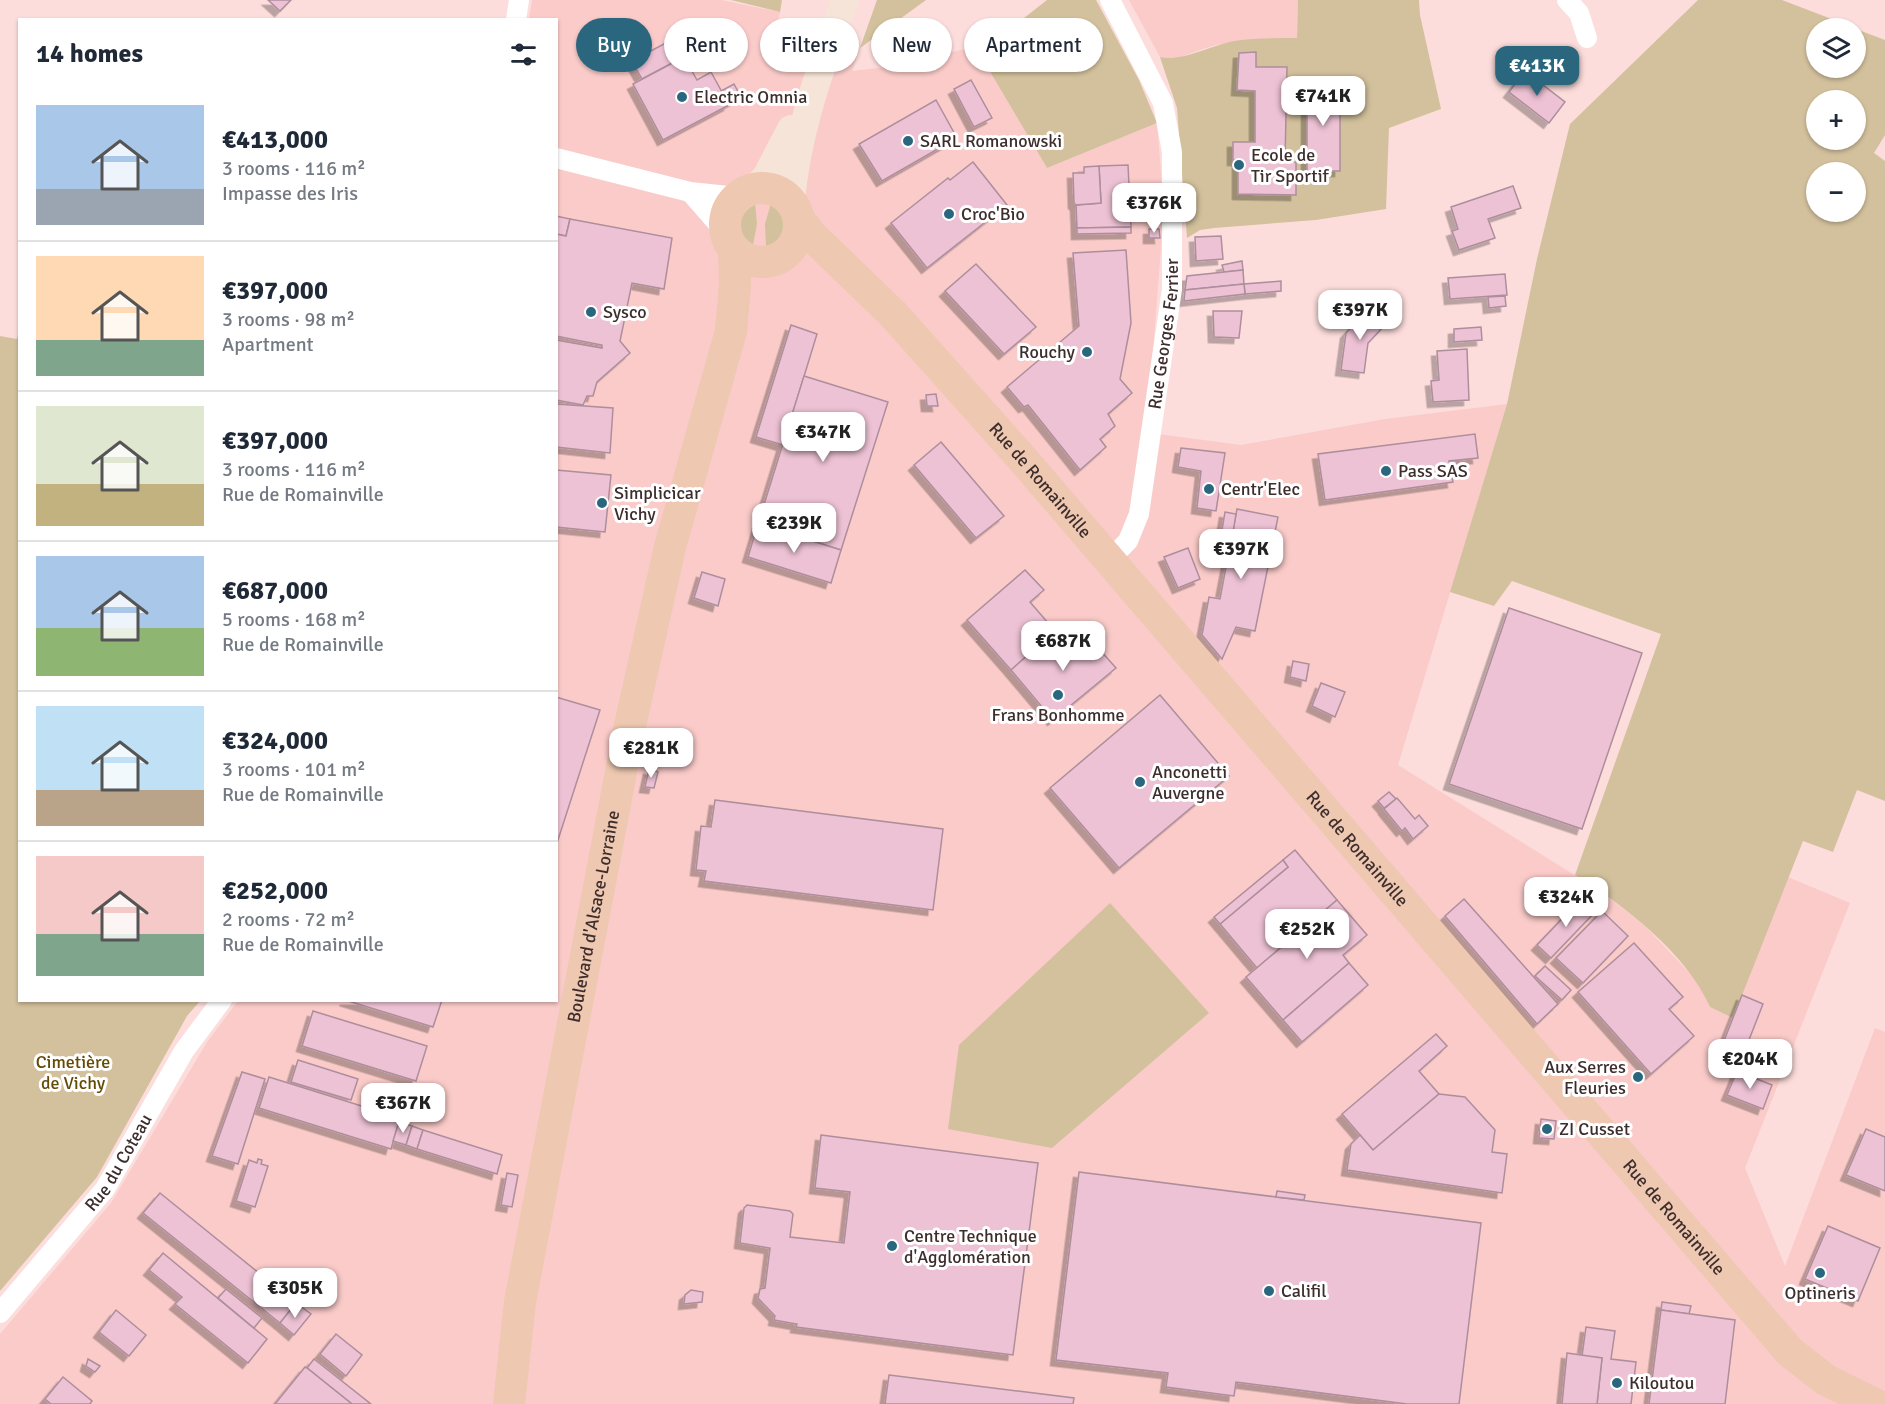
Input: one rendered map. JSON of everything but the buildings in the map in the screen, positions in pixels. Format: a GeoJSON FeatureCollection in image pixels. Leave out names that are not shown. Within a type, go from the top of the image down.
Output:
{"type":"FeatureCollection","features":[{"type":"Feature","properties":{"kind":"main road"},"geometry":{"type":"LineString","coordinates":[[775,190],[795,210],[797,238],[778,258],[750,261],[729,241],[727,213],[747,193],[775,190]]}},
{"type":"Feature","properties":{"kind":"main road","name":"Rue de Romainville"},"geometry":{"type":"LineString","coordinates":[[795,210],[810,234],[893,314],[1109,560],[1790,1352],[1826,1380],[1869,1403]]}},
{"type":"Feature","properties":{"kind":"main road","name":"Boulevard d'Alsace-Lorraine"},"geometry":{"type":"LineString","coordinates":[[509,1404],[520,1302],[629,730],[670,547],[731,331],[735,285],[729,241]]}},
{"type":"Feature","properties":{"kind":"main road","name":"Rue de Romainville"},"geometry":{"type":"LineString","coordinates":[[778,258],[856,280]]}},
{"type":"Feature","properties":{"kind":"main road","name":"Boulevard d'Alsace-Lorraine"},"geometry":{"type":"LineString","coordinates":[[731,331],[778,258]]}},
{"type":"Feature","properties":{"kind":"street"},"geometry":{"type":"LineString","coordinates":[[516,18],[519,0]]}},
{"type":"Feature","properties":{"kind":"street"},"geometry":{"type":"LineString","coordinates":[[795,210],[794,168],[816,80],[845,0]]}},
{"type":"Feature","properties":{"kind":"street","name":"Rue Georges Ferrier"},"geometry":{"type":"LineString","coordinates":[[1109,560],[1128,541],[1139,514],[1172,289],[1173,227],[1168,123],[1152,79],[1110,0]]}},
{"type":"Feature","properties":{"kind":"street"},"geometry":{"type":"LineString","coordinates":[[1567,0],[1579,13],[1587,38]]}},
{"type":"Feature","properties":{"kind":"street"},"geometry":{"type":"LineString","coordinates":[[558,159],[690,192],[747,193],[775,161],[816,80]]}},
{"type":"Feature","properties":{"kind":"street"},"geometry":{"type":"LineString","coordinates":[[690,192],[729,241]]}},
{"type":"Feature","properties":{"kind":"street","name":"Rue du Coteau"},"geometry":{"type":"LineString","coordinates":[[0,1313],[105,1189],[184,1051],[221,1002]]}},
{"type":"Feature","properties":{"kind":"shaded area"},"geometry":{"type":"Polygon","coordinates":[[[532,0],[721,0],[780,12],[779,18],[760,18],[760,72],[859,72],[871,69],[871,72],[952,72],[952,52],[964,49],[964,72],[990,72],[1047,168],[1157,123],[1164,209],[1153,352],[1143,432],[1241,445],[1385,419],[1507,404],[1398,765],[1600,891],[1643,924],[1700,984],[1710,1007],[1733,1017],[1788,877],[1850,903],[1745,1168],[1785,1266],[1875,1028],[1885,1032],[1885,1404],[0,1404],[0,1334],[111,1203],[207,1042],[237,1002],[558,1002],[558,18],[529,18],[532,0]]]}},
{"type":"Feature","properties":{"kind":"shaded area"},"geometry":{"type":"Polygon","coordinates":[[[1129,0],[1298,0],[1297,38],[1240,40],[1212,46],[1171,60],[1160,57],[1129,0]]]}},
{"type":"Feature","properties":{"kind":"green space"},"geometry":{"type":"Polygon","coordinates":[[[731,0],[782,0],[780,12],[731,0]]]}},
{"type":"Feature","properties":{"kind":"green space"},"geometry":{"type":"Polygon","coordinates":[[[877,0],[926,0],[901,18],[871,18],[871,40],[860,48],[877,0]]]}},
{"type":"Feature","properties":{"kind":"green space"},"geometry":{"type":"Polygon","coordinates":[[[1047,0],[1096,0],[1139,80],[1157,123],[1047,168],[990,72],[1103,72],[1103,18],[1024,18],[1047,0]]]}},
{"type":"Feature","properties":{"kind":"green space"},"geometry":{"type":"Polygon","coordinates":[[[1298,0],[1419,0],[1420,15],[1441,109],[1389,128],[1386,209],[1316,220],[1200,230],[1187,238],[1177,108],[1160,57],[1189,55],[1241,40],[1297,38],[1298,0]]]}},
{"type":"Feature","properties":{"kind":"green space"},"geometry":{"type":"Polygon","coordinates":[[[1698,0],[1782,0],[1829,18],[1806,18],[1806,78],[1866,78],[1866,33],[1885,40],[1885,135],[1874,153],[1885,161],[1885,801],[1857,790],[1833,852],[1803,841],[1733,1018],[1710,1007],[1686,968],[1652,932],[1614,901],[1575,875],[1661,634],[1512,581],[1494,606],[1450,592],[1507,404],[1537,259],[1570,124],[1698,0]]]}},
{"type":"Feature","properties":{"kind":"green space"},"geometry":{"type":"Polygon","coordinates":[[[755,202],[757,224],[753,245],[742,236],[739,223],[744,211],[755,202]]]}},
{"type":"Feature","properties":{"kind":"green space"},"geometry":{"type":"Polygon","coordinates":[[[771,203],[781,214],[784,227],[779,239],[766,246],[765,224],[771,203]]]}},
{"type":"Feature","properties":{"kind":"green space","name":"Cimetière de Vichy"},"geometry":{"type":"Polygon","coordinates":[[[18,335],[18,1002],[199,1002],[187,1016],[97,1177],[0,1291],[0,336],[17,339],[18,335]]]}},
{"type":"Feature","properties":{"kind":"green space"},"geometry":{"type":"Polygon","coordinates":[[[1110,903],[1209,1013],[1052,1148],[948,1129],[959,1045],[1110,903]]]}},
{"type":"Feature","properties":{"kind":"place","name":"Electric Omnia"},"geometry":{"type":"Point","coordinates":[682,97]}},
{"type":"Feature","properties":{"kind":"place","name":"SARL Romanowski"},"geometry":{"type":"Point","coordinates":[908,141]}},
{"type":"Feature","properties":{"kind":"place","name":"Ecole de Tir Sportif"},"geometry":{"type":"Point","coordinates":[1239,165]}},
{"type":"Feature","properties":{"kind":"place","name":"Croc'Bio"},"geometry":{"type":"Point","coordinates":[949,214]}},
{"type":"Feature","properties":{"kind":"place","name":"Sysco"},"geometry":{"type":"Point","coordinates":[591,312]}},
{"type":"Feature","properties":{"kind":"place","name":"Rouchy"},"geometry":{"type":"Point","coordinates":[1087,352]}},
{"type":"Feature","properties":{"kind":"place","name":"Pass SAS"},"geometry":{"type":"Point","coordinates":[1386,471]}},
{"type":"Feature","properties":{"kind":"place","name":"Centr'Elec"},"geometry":{"type":"Point","coordinates":[1209,489]}},
{"type":"Feature","properties":{"kind":"place","name":"Simplicicar Vichy"},"geometry":{"type":"Point","coordinates":[602,503]}},
{"type":"Feature","properties":{"kind":"place","name":"Frans Bonhomme"},"geometry":{"type":"Point","coordinates":[1058,695]}},
{"type":"Feature","properties":{"kind":"place","name":"Anconetti Auvergne"},"geometry":{"type":"Point","coordinates":[1140,782]}},
{"type":"Feature","properties":{"kind":"place","name":"Aux Serres Fleuries"},"geometry":{"type":"Point","coordinates":[1638,1077]}},
{"type":"Feature","properties":{"kind":"place","name":"ZI Cusset"},"geometry":{"type":"Point","coordinates":[1547,1129]}},
{"type":"Feature","properties":{"kind":"place","name":"Centre Technique d'Agglomération"},"geometry":{"type":"Point","coordinates":[892,1246]}},
{"type":"Feature","properties":{"kind":"place","name":"Optineris"},"geometry":{"type":"Point","coordinates":[1820,1273]}},
{"type":"Feature","properties":{"kind":"place","name":"Califil"},"geometry":{"type":"Point","coordinates":[1269,1291]}},
{"type":"Feature","properties":{"kind":"place","name":"Kiloutou"},"geometry":{"type":"Point","coordinates":[1617,1383]}}]}
